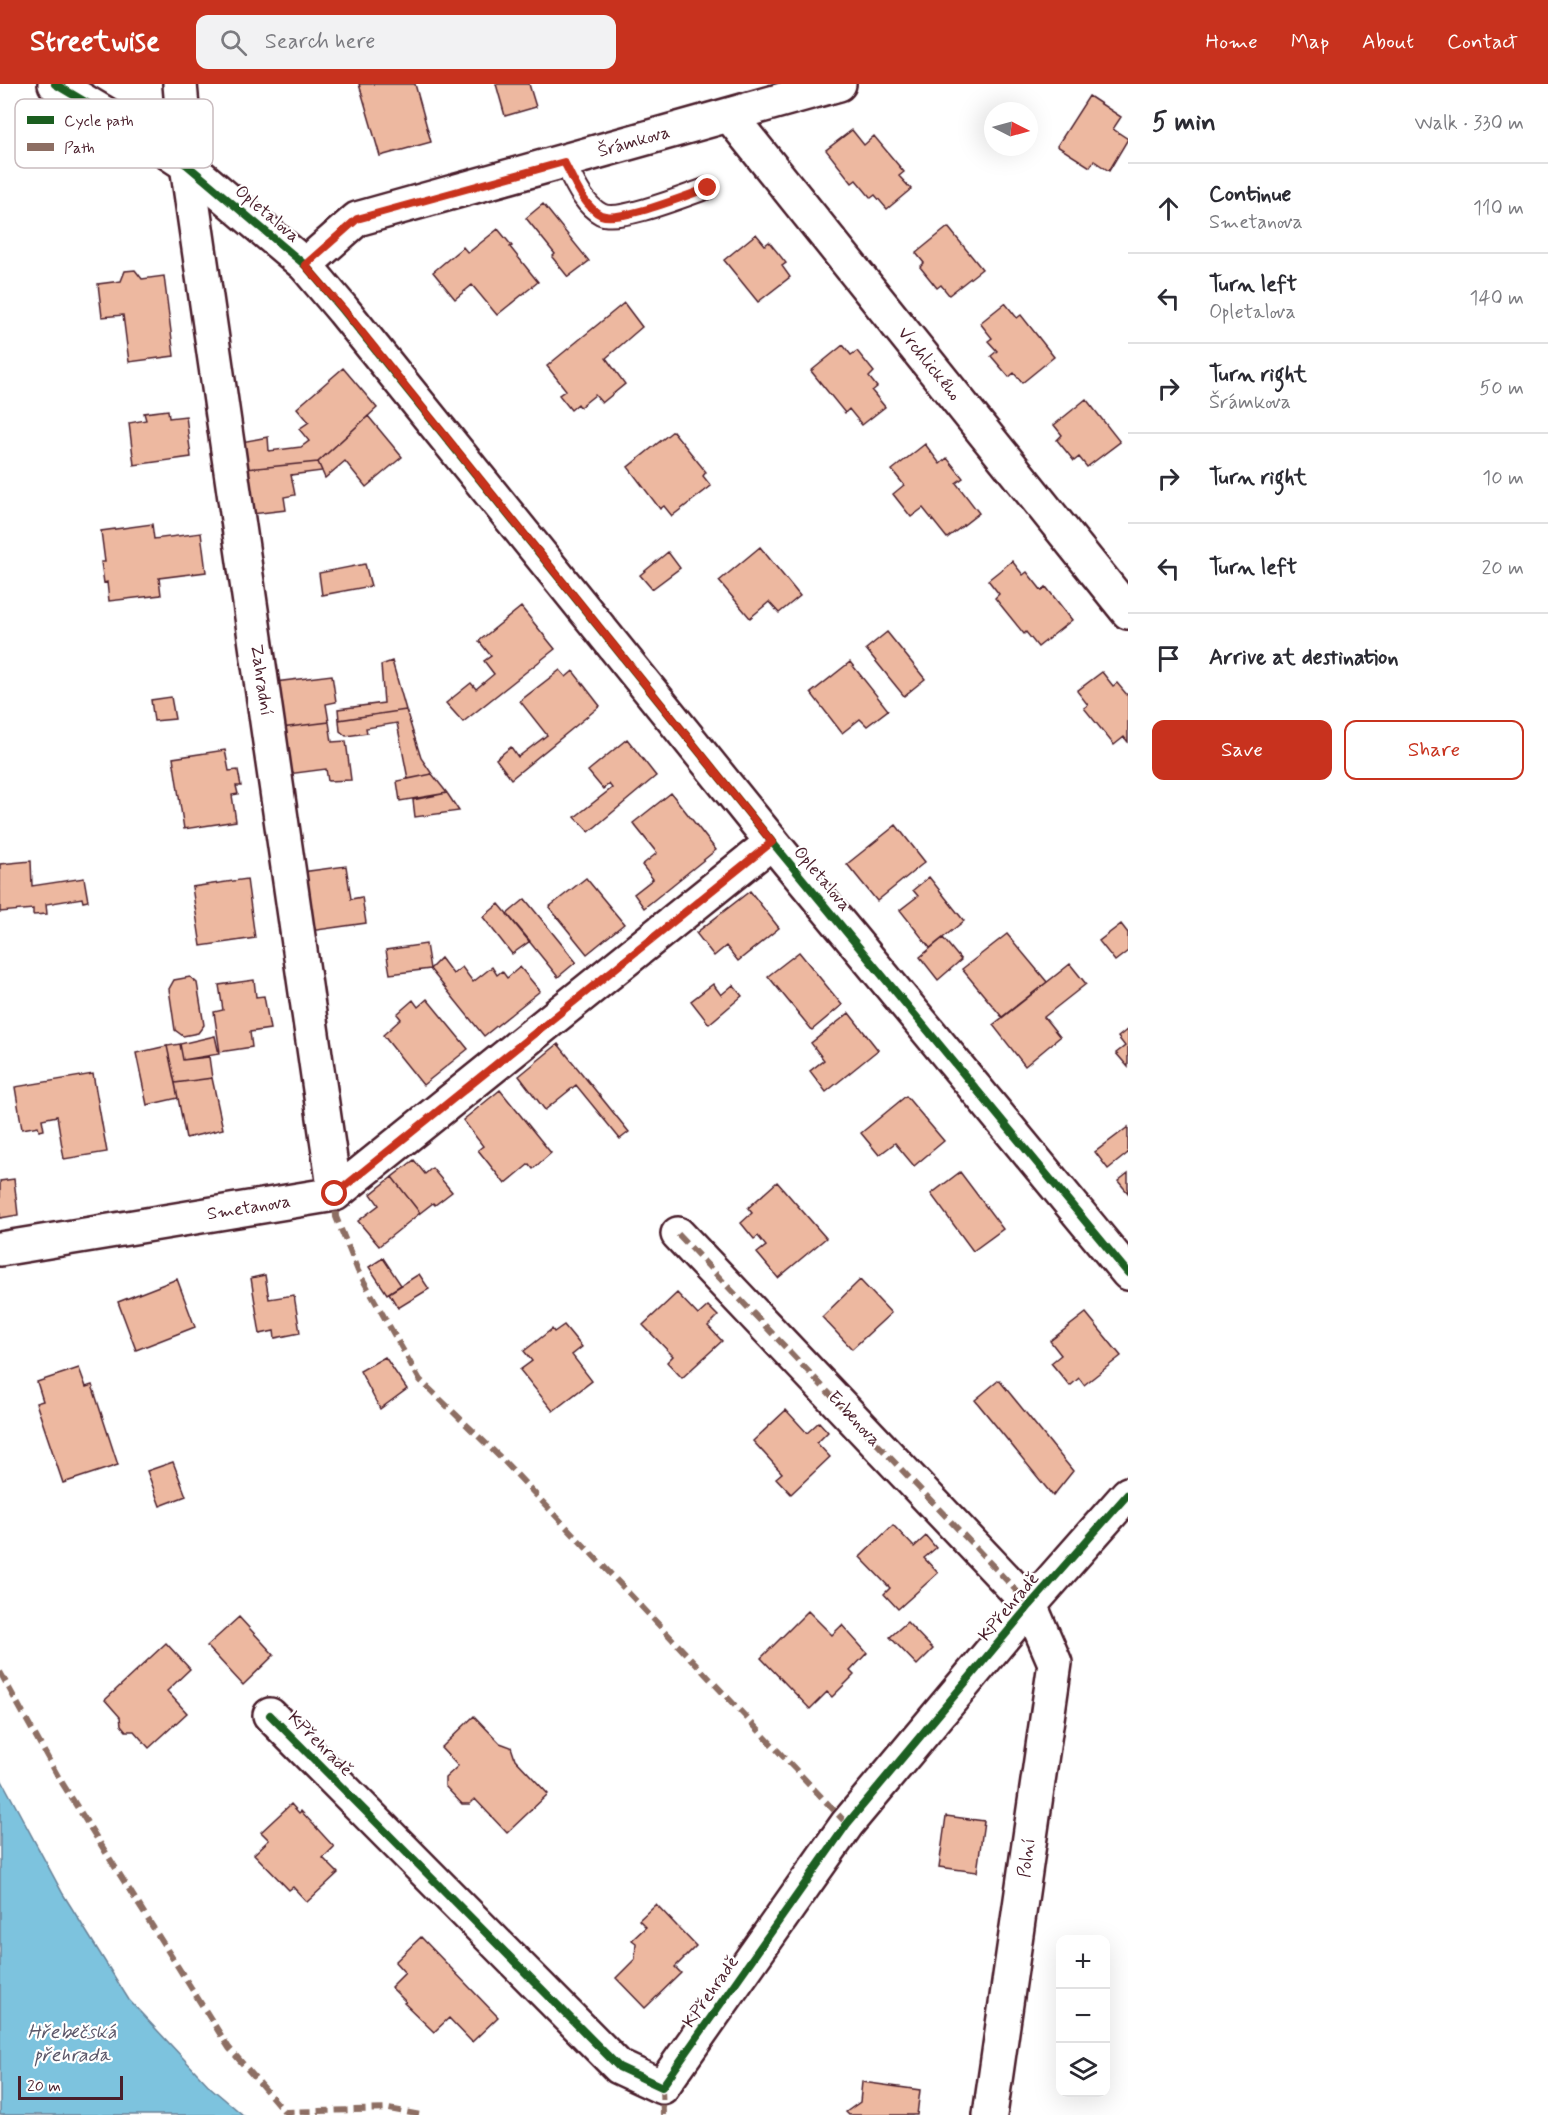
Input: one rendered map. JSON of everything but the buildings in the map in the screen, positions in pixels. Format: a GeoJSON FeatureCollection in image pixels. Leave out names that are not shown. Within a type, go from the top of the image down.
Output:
{"type":"FeatureCollection","features":[{"type":"Feature","properties":{"kind":"street","name":"Opletalova"},"geometry":{"type":"LineString","coordinates":[[55,84],[80,99]]}},
{"type":"Feature","properties":{"kind":"street","name":"Zahradní"},"geometry":{"type":"LineString","coordinates":[[180,84],[181,99]]}},
{"type":"Feature","properties":{"kind":"street","name":"Šrámkova"},"geometry":{"type":"LineString","coordinates":[[305,265],[357,219],[839,84]]}},
{"type":"Feature","properties":{"kind":"street","name":"Vrchlického"},"geometry":{"type":"LineString","coordinates":[[730,116],[1128,612]]}},
{"type":"Feature","properties":{"kind":"street","name":"Zahradní"},"geometry":{"type":"LineString","coordinates":[[187,168],[335,1194]]}},
{"type":"Feature","properties":{"kind":"street","name":"Opletalova"},"geometry":{"type":"LineString","coordinates":[[191,168],[305,265],[344,310],[772,842],[1128,1274]]}},
{"type":"Feature","properties":{"kind":"street","name":"Smetanova"},"geometry":{"type":"LineString","coordinates":[[0,1249],[335,1194],[772,842]]}},
{"type":"Feature","properties":{"kind":"street","name":"Erbenova"},"geometry":{"type":"LineString","coordinates":[[678,1234],[1030,1605]]}},
{"type":"Feature","properties":{"kind":"street","name":"KPřehradě"},"geometry":{"type":"LineString","coordinates":[[270,1715],[619,2067],[662,2087],[847,1824],[1030,1605],[1128,1494]]}},
{"type":"Feature","properties":{"kind":"street","name":"Polní"},"geometry":{"type":"LineString","coordinates":[[990,2115],[1055,1663],[1030,1605]]}},
{"type":"Feature","properties":{"kind":"lane"},"geometry":{"type":"LineString","coordinates":[[564,162],[586,202],[601,214],[610,217],[625,216],[708,188]]}},
{"type":"Feature","properties":{"kind":"water","name":"Hřebečská přehrada"},"geometry":{"type":"Polygon","coordinates":[[[0,1777],[63,1894],[129,2000],[210,2087],[243,2115],[0,2115],[0,1777]]]}},
{"type":"Feature","properties":{"kind":"marked path"},"geometry":{"type":"LineString","coordinates":[[335,1194],[336,1217],[358,1271],[420,1380],[503,1460],[847,1824]]}},
{"type":"Feature","properties":{"kind":"marked path"},"geometry":{"type":"LineString","coordinates":[[678,1234],[1030,1605]]}},
{"type":"Feature","properties":{"kind":"marked path"},"geometry":{"type":"LineString","coordinates":[[0,1672],[59,1778],[229,2048],[285,2112],[389,2109],[421,2115]]}},
{"type":"Feature","properties":{"kind":"marked path"},"geometry":{"type":"LineString","coordinates":[[662,2087],[663,2115]]}},
{"type":"Feature","properties":{"kind":"cycle path"},"geometry":{"type":"LineString","coordinates":[[55,84],[80,99]]}},
{"type":"Feature","properties":{"kind":"cycle path"},"geometry":{"type":"LineString","coordinates":[[191,168],[305,265],[772,842],[1128,1273]]}},
{"type":"Feature","properties":{"kind":"cycle path"},"geometry":{"type":"LineString","coordinates":[[270,1715],[619,2067],[662,2087],[847,1824],[1030,1605],[1128,1494]]}},
{"type":"Feature","properties":{"kind":"route"},"geometry":{"type":"LineString","coordinates":[[335,1194],[772,842],[344,310],[305,265],[357,219],[564,162],[586,202],[601,214],[610,217],[625,216],[708,188]]}}]}
